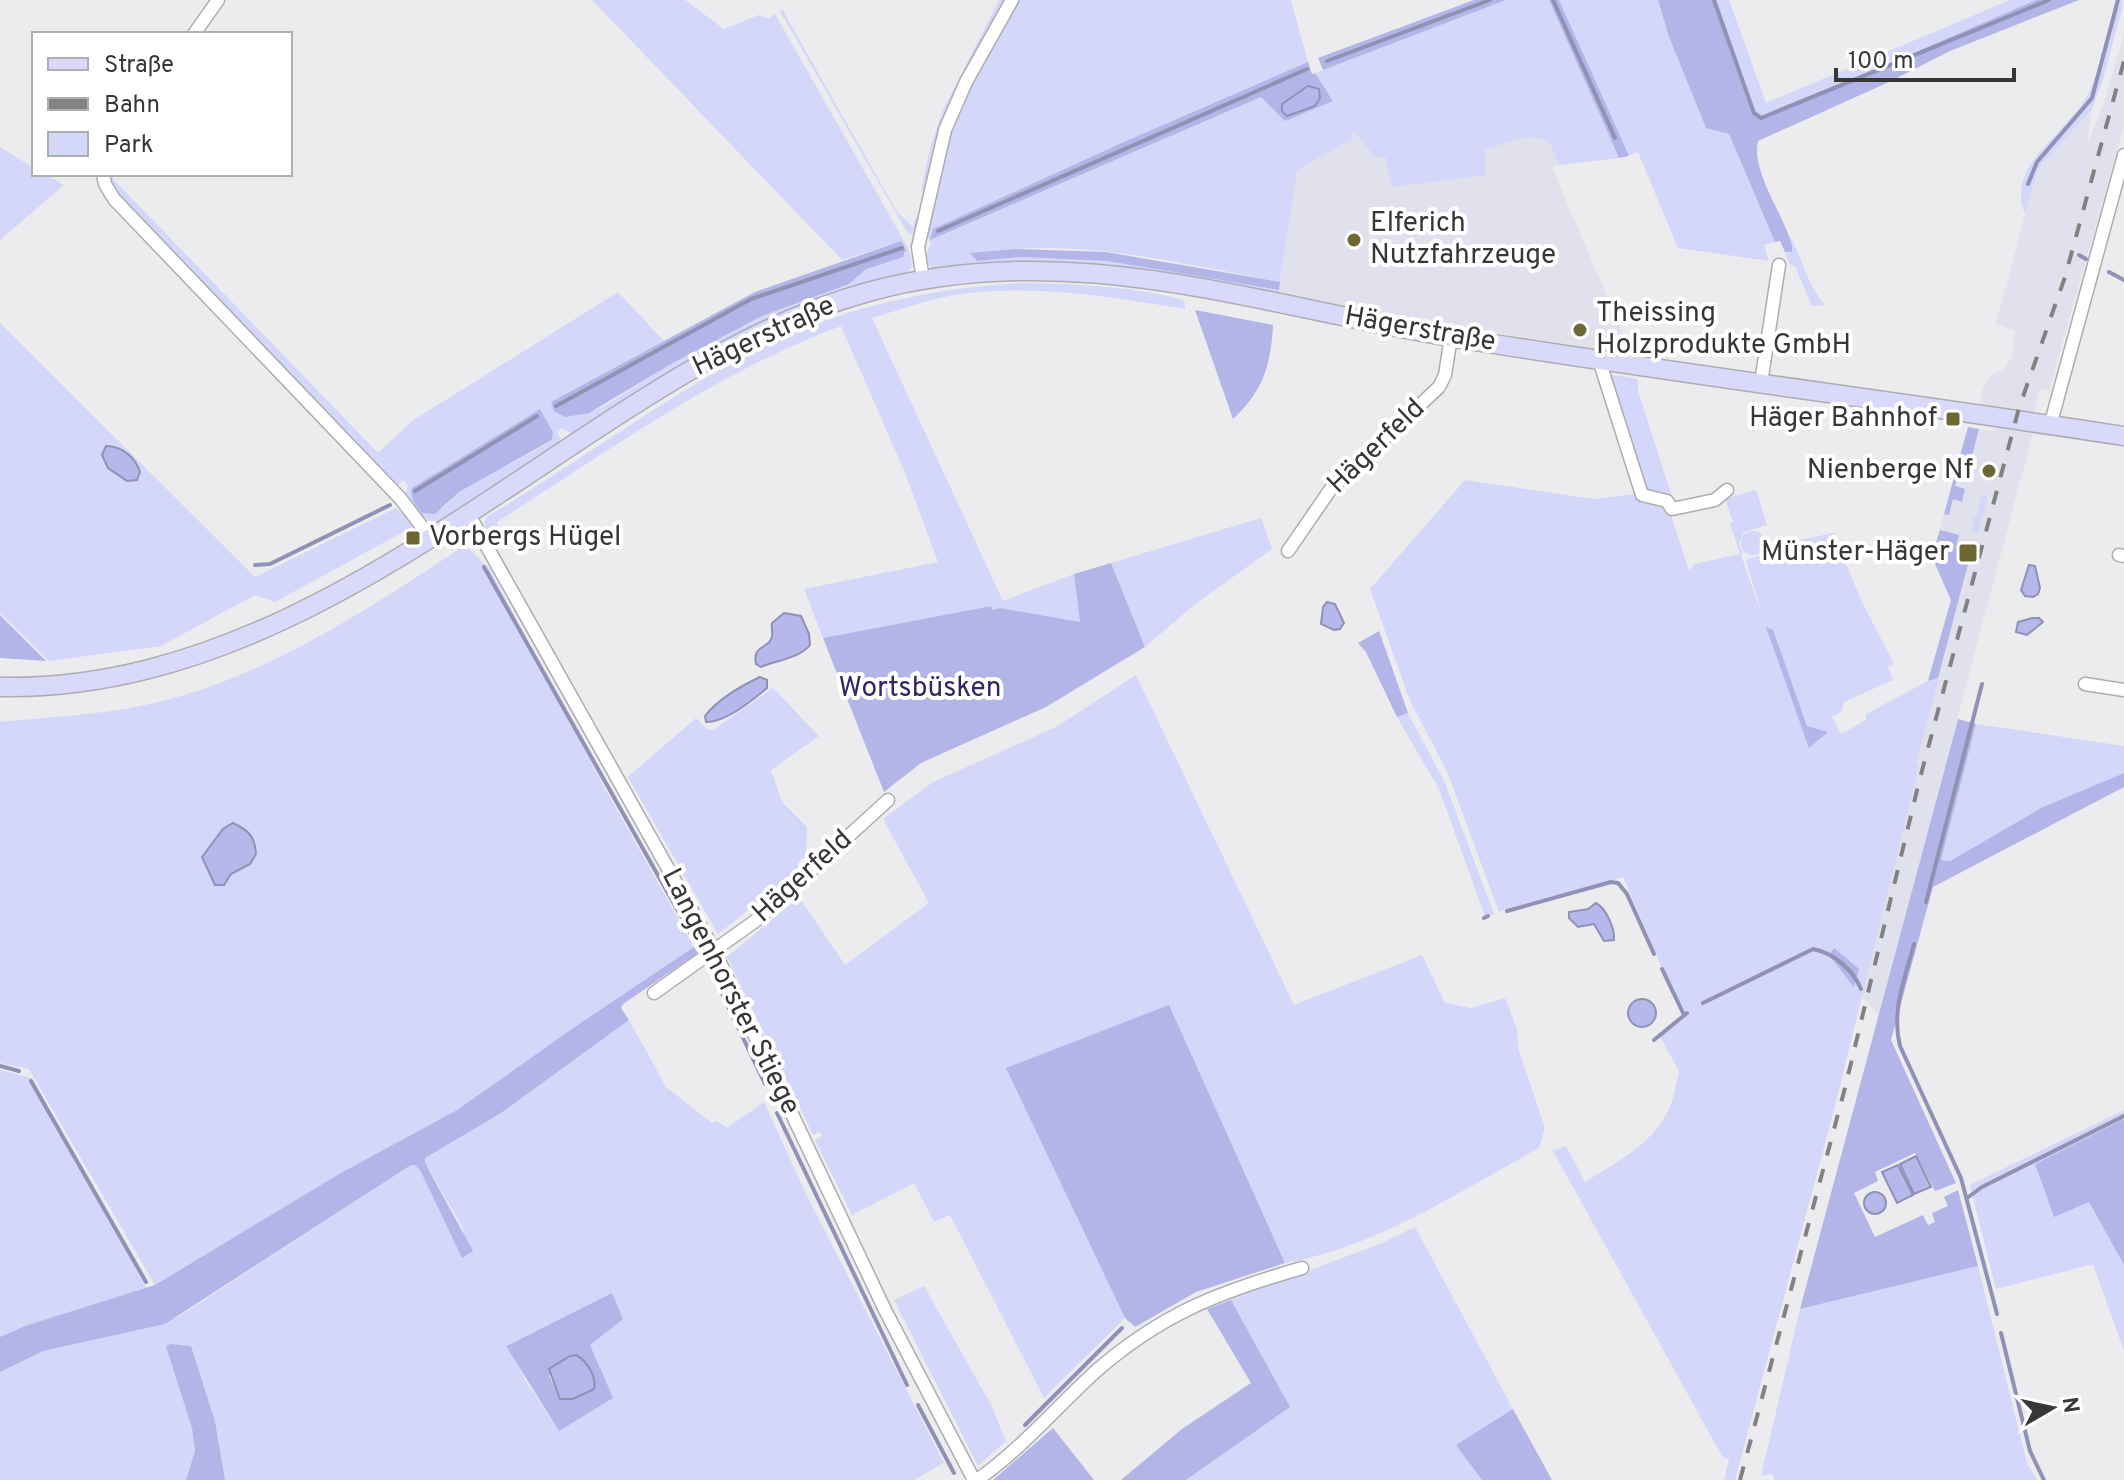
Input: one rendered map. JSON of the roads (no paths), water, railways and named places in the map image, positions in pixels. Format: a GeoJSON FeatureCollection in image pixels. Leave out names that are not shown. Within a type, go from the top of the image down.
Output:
{"type":"FeatureCollection","features":[{"type":"Feature","properties":{"kind":"main road","name":"Hägerstraße"},"geometry":{"type":"LineString","coordinates":[[0,687],[91,682],[147,671],[255,634],[307,609],[430,537],[654,392],[736,344],[827,305],[923,280],[1008,270],[1095,272],[1163,281],[1451,337],[2124,436]]}},
{"type":"Feature","properties":{"kind":"street"},"geometry":{"type":"LineString","coordinates":[[195,32],[218,0]]}},
{"type":"Feature","properties":{"kind":"street"},"geometry":{"type":"LineString","coordinates":[[923,280],[918,247],[945,130],[966,82],[1012,0]]}},
{"type":"Feature","properties":{"kind":"street"},"geometry":{"type":"LineString","coordinates":[[2050,426],[2124,155]]}},
{"type":"Feature","properties":{"kind":"street"},"geometry":{"type":"LineString","coordinates":[[103,176],[114,199],[390,487],[430,537]]}},
{"type":"Feature","properties":{"kind":"street"},"geometry":{"type":"LineString","coordinates":[[1761,383],[1779,265]]}},
{"type":"Feature","properties":{"kind":"street","name":"Hägerfeld"},"geometry":{"type":"LineString","coordinates":[[1288,551],[1330,490],[1439,387],[1445,375],[1451,337]]}},
{"type":"Feature","properties":{"kind":"street"},"geometry":{"type":"LineString","coordinates":[[1599,360],[1642,495],[1667,501],[1672,509],[1715,500],[1727,490]]}},
{"type":"Feature","properties":{"kind":"street","name":"Langenhorster Stiege"},"geometry":{"type":"LineString","coordinates":[[468,513],[715,952],[885,1310],[972,1479],[1096,1371],[1149,1331],[1221,1292],[1302,1268]]}},
{"type":"Feature","properties":{"kind":"street"},"geometry":{"type":"LineString","coordinates":[[2085,684],[2124,690]]}},
{"type":"Feature","properties":{"kind":"street","name":"Hägerfeld"},"geometry":{"type":"LineString","coordinates":[[654,993],[715,952],[789,893],[888,800]]}},
{"type":"Feature","properties":{"kind":"waterway"},"geometry":{"type":"LineString","coordinates":[[1327,61],[1490,0]]}},
{"type":"Feature","properties":{"kind":"waterway"},"geometry":{"type":"LineString","coordinates":[[1553,0],[1615,138]]}},
{"type":"Feature","properties":{"kind":"waterway"},"geometry":{"type":"LineString","coordinates":[[1714,0],[1754,113],[1761,118],[2049,0]]}},
{"type":"Feature","properties":{"kind":"waterway"},"geometry":{"type":"LineString","coordinates":[[2028,184],[2037,162],[2092,98],[2118,0]]}},
{"type":"Feature","properties":{"kind":"waterway"},"geometry":{"type":"LineString","coordinates":[[938,231],[1307,69]]}},
{"type":"Feature","properties":{"kind":"waterway"},"geometry":{"type":"LineString","coordinates":[[556,406],[751,299],[902,248]]}},
{"type":"Feature","properties":{"kind":"waterway"},"geometry":{"type":"LineString","coordinates":[[2079,255],[2086,259]]}},
{"type":"Feature","properties":{"kind":"waterway"},"geometry":{"type":"LineString","coordinates":[[2109,272],[2124,280]]}},
{"type":"Feature","properties":{"kind":"waterway"},"geometry":{"type":"LineString","coordinates":[[415,491],[537,416]]}},
{"type":"Feature","properties":{"kind":"waterway"},"geometry":{"type":"LineString","coordinates":[[255,565],[270,564],[390,505]]}},
{"type":"Feature","properties":{"kind":"waterway"},"geometry":{"type":"LineString","coordinates":[[484,567],[695,941]]}},
{"type":"Feature","properties":{"kind":"waterway"},"geometry":{"type":"LineString","coordinates":[[1926,902],[1982,684]]}},
{"type":"Feature","properties":{"kind":"waterway"},"geometry":{"type":"LineString","coordinates":[[1507,911],[1611,882],[1618,883],[1627,894],[1654,954]]}},
{"type":"Feature","properties":{"kind":"waterway"},"geometry":{"type":"LineString","coordinates":[[1484,918],[1488,916]]}},
{"type":"Feature","properties":{"kind":"waterway"},"geometry":{"type":"LineString","coordinates":[[1914,944],[1898,1007],[1900,1046],[1961,1178],[1997,1314]]}},
{"type":"Feature","properties":{"kind":"waterway"},"geometry":{"type":"LineString","coordinates":[[1703,1003],[1813,949],[1842,963],[1861,989]]}},
{"type":"Feature","properties":{"kind":"waterway"},"geometry":{"type":"LineString","coordinates":[[1662,969],[1684,1015]]}},
{"type":"Feature","properties":{"kind":"waterway"},"geometry":{"type":"LineString","coordinates":[[718,985],[765,1084]]}},
{"type":"Feature","properties":{"kind":"waterway"},"geometry":{"type":"LineString","coordinates":[[1654,1040],[1687,1013]]}},
{"type":"Feature","properties":{"kind":"waterway"},"geometry":{"type":"LineString","coordinates":[[0,1066],[19,1071]]}},
{"type":"Feature","properties":{"kind":"waterway"},"geometry":{"type":"LineString","coordinates":[[31,1081],[146,1282]]}},
{"type":"Feature","properties":{"kind":"waterway"},"geometry":{"type":"LineString","coordinates":[[777,1113],[907,1385]]}},
{"type":"Feature","properties":{"kind":"waterway"},"geometry":{"type":"LineString","coordinates":[[1967,1198],[1982,1187],[2124,1116]]}},
{"type":"Feature","properties":{"kind":"waterway"},"geometry":{"type":"LineString","coordinates":[[1025,1425],[1122,1328]]}},
{"type":"Feature","properties":{"kind":"waterway"},"geometry":{"type":"LineString","coordinates":[[2001,1333],[2030,1451],[2044,1480]]}},
{"type":"Feature","properties":{"kind":"waterway"},"geometry":{"type":"LineString","coordinates":[[918,1405],[954,1473]]}},
{"type":"Feature","properties":{"kind":"railway"},"geometry":{"type":"LineString","coordinates":[[1740,1480],[1845,1088],[1919,782],[2019,408],[2065,277],[2124,61]]}},
{"type":"Feature","properties":{"kind":"place","name":"Elferich Nutzfahrzeuge"},"geometry":{"type":"Point","coordinates":[1354,240]}},
{"type":"Feature","properties":{"kind":"place","name":"Theissing Holzprodukte GmbH"},"geometry":{"type":"Point","coordinates":[1580,330]}},
{"type":"Feature","properties":{"kind":"place","name":"Häger Bahnhof"},"geometry":{"type":"Point","coordinates":[1953,419]}},
{"type":"Feature","properties":{"kind":"place","name":"Nienberge Nf"},"geometry":{"type":"Point","coordinates":[1989,471]}},
{"type":"Feature","properties":{"kind":"place","name":"Vorbergs Hügel"},"geometry":{"type":"Point","coordinates":[413,538]}},
{"type":"Feature","properties":{"kind":"place","name":"Münster-Häger"},"geometry":{"type":"Point","coordinates":[1968,553]}},
{"type":"Feature","properties":{"kind":"park label","name":"Wortsbüsken"},"geometry":{"type":"Point","coordinates":[920,689]}}]}
